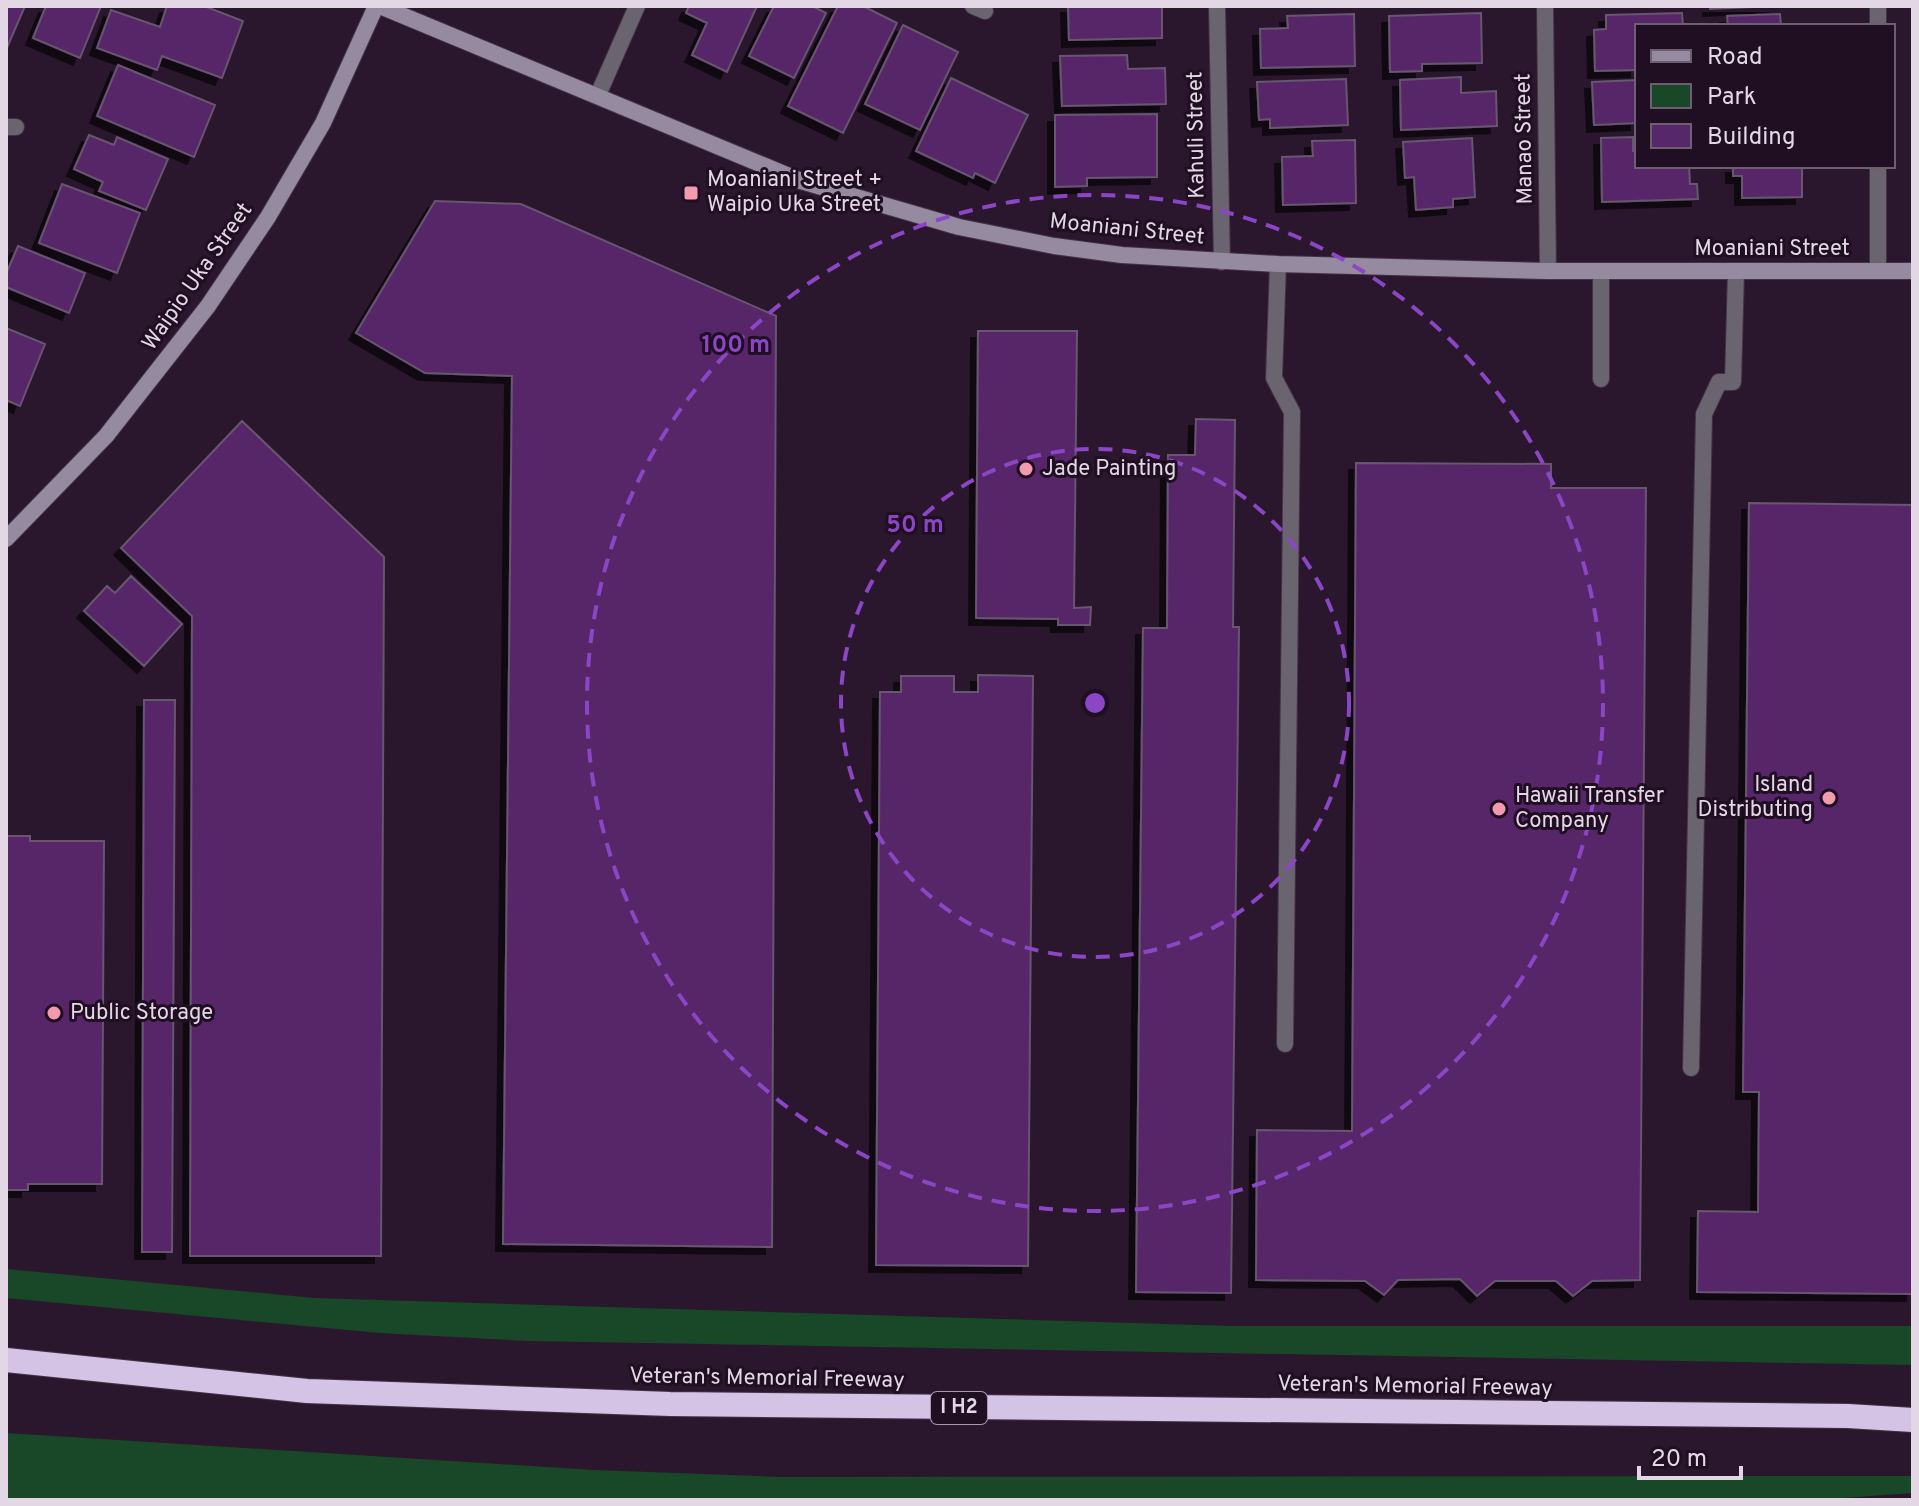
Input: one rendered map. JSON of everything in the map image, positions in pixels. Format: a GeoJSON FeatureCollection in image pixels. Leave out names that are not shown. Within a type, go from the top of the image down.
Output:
{"type":"FeatureCollection","features":[{"type":"Feature","properties":{"kind":"highway","name":"Veteran's Memorial Freeway"},"geometry":{"type":"LineString","coordinates":[[6,1360],[307,1391],[654,1404],[1848,1416],[1913,1420]]}},
{"type":"Feature","properties":{"kind":"highway"},"geometry":{"type":"LineString","coordinates":[[1848,1416],[1913,1413]]}},
{"type":"Feature","properties":{"kind":"street","name":"Moaniani Street"},"geometry":{"type":"LineString","coordinates":[[378,6],[801,181],[959,227],[1054,246],[1122,255],[1278,264],[1548,271],[1913,271]]}},
{"type":"Feature","properties":{"kind":"street","name":"Waipio Uka Street"},"geometry":{"type":"LineString","coordinates":[[6,539],[106,436],[208,306],[268,217],[323,123],[378,6]]}},
{"type":"Feature","properties":{"kind":"street"},"geometry":{"type":"LineString","coordinates":[[598,95],[637,6]]}},
{"type":"Feature","properties":{"kind":"street","name":"Kahuli Street"},"geometry":{"type":"LineString","coordinates":[[1217,6],[1222,262]]}},
{"type":"Feature","properties":{"kind":"street","name":"Manao Street"},"geometry":{"type":"LineString","coordinates":[[1545,6],[1548,271]]}},
{"type":"Feature","properties":{"kind":"street"},"geometry":{"type":"LineString","coordinates":[[1878,168],[1878,271]]}},
{"type":"Feature","properties":{"kind":"street"},"geometry":{"type":"LineString","coordinates":[[1278,264],[1274,378],[1292,412],[1285,1044]]}},
{"type":"Feature","properties":{"kind":"street"},"geometry":{"type":"LineString","coordinates":[[1601,271],[1601,379]]}},
{"type":"Feature","properties":{"kind":"street"},"geometry":{"type":"LineString","coordinates":[[1691,1068],[1704,414],[1719,382],[1733,382],[1736,271]]}},
{"type":"Feature","properties":{"kind":"green space"},"geometry":{"type":"Polygon","coordinates":[[[6,1269],[314,1298],[1232,1326],[1913,1326],[1913,1365],[527,1341],[380,1333],[6,1298],[6,1269]]]}},
{"type":"Feature","properties":{"kind":"green space"},"geometry":{"type":"Polygon","coordinates":[[[6,1433],[594,1470],[781,1477],[1913,1476],[1913,1493],[1815,1500],[6,1500],[6,1433]]]}},
{"type":"Feature","properties":{"kind":"building"},"geometry":{"type":"Polygon","coordinates":[[[6,6],[25,6],[6,50],[6,6]]]}},
{"type":"Feature","properties":{"kind":"building"},"geometry":{"type":"Polygon","coordinates":[[[46,6],[101,6],[80,58],[33,38],[46,6]]]}},
{"type":"Feature","properties":{"kind":"building"},"geometry":{"type":"Polygon","coordinates":[[[167,6],[204,6],[243,21],[222,78],[162,56],[157,70],[97,48],[111,10],[160,27],[167,6]]]}},
{"type":"Feature","properties":{"kind":"building"},"geometry":{"type":"Polygon","coordinates":[[[689,6],[757,6],[727,72],[692,55],[707,23],[686,13],[689,6]]]}},
{"type":"Feature","properties":{"kind":"building"},"geometry":{"type":"Polygon","coordinates":[[[774,6],[812,6],[826,13],[794,78],[749,56],[774,6]]]}},
{"type":"Feature","properties":{"kind":"building"},"geometry":{"type":"Polygon","coordinates":[[[838,6],[863,6],[897,23],[843,133],[788,106],[838,6]]]}},
{"type":"Feature","properties":{"kind":"building"},"geometry":{"type":"Polygon","coordinates":[[[1068,6],[1162,6],[1162,38],[1069,40],[1068,6]]]}},
{"type":"Feature","properties":{"kind":"building"},"geometry":{"type":"Polygon","coordinates":[[[1710,6],[1776,6],[1710,9],[1710,6]]]}},
{"type":"Feature","properties":{"kind":"building"},"geometry":{"type":"Polygon","coordinates":[[[1481,13],[1482,63],[1422,64],[1422,71],[1390,72],[1389,16],[1481,13]]]}},
{"type":"Feature","properties":{"kind":"building"},"geometry":{"type":"Polygon","coordinates":[[[1682,13],[1683,24],[1635,24],[1635,70],[1595,71],[1594,30],[1606,29],[1606,15],[1682,13]]]}},
{"type":"Feature","properties":{"kind":"building"},"geometry":{"type":"Polygon","coordinates":[[[1354,14],[1355,66],[1261,68],[1260,29],[1288,28],[1287,16],[1354,14]]]}},
{"type":"Feature","properties":{"kind":"building"},"geometry":{"type":"Polygon","coordinates":[[[1780,14],[1781,24],[1728,24],[1727,16],[1780,14]]]}},
{"type":"Feature","properties":{"kind":"building"},"geometry":{"type":"Polygon","coordinates":[[[903,25],[958,52],[920,130],[865,104],[903,25]]]}},
{"type":"Feature","properties":{"kind":"building"},"geometry":{"type":"Polygon","coordinates":[[[1127,55],[1128,69],[1165,68],[1166,104],[1062,106],[1060,56],[1127,55]]]}},
{"type":"Feature","properties":{"kind":"building"},"geometry":{"type":"Polygon","coordinates":[[[118,65],[215,105],[194,157],[97,116],[118,65]]]}},
{"type":"Feature","properties":{"kind":"building"},"geometry":{"type":"Polygon","coordinates":[[[1461,77],[1461,93],[1496,91],[1497,126],[1401,130],[1400,80],[1461,77]]]}},
{"type":"Feature","properties":{"kind":"building"},"geometry":{"type":"Polygon","coordinates":[[[951,78],[1028,115],[995,183],[975,173],[973,178],[916,151],[951,78]]]}},
{"type":"Feature","properties":{"kind":"building"},"geometry":{"type":"Polygon","coordinates":[[[1346,79],[1348,125],[1270,128],[1270,119],[1259,120],[1257,82],[1346,79]]]}},
{"type":"Feature","properties":{"kind":"building"},"geometry":{"type":"Polygon","coordinates":[[[1635,80],[1635,123],[1594,125],[1592,82],[1635,80]]]}},
{"type":"Feature","properties":{"kind":"building"},"geometry":{"type":"Polygon","coordinates":[[[1157,114],[1157,177],[1087,178],[1087,186],[1055,187],[1055,115],[1157,114]]]}},
{"type":"Feature","properties":{"kind":"building"},"geometry":{"type":"Polygon","coordinates":[[[89,135],[114,145],[117,137],[168,159],[146,210],[99,191],[103,182],[74,169],[89,135]]]}},
{"type":"Feature","properties":{"kind":"building"},"geometry":{"type":"Polygon","coordinates":[[[1633,137],[1635,168],[1689,168],[1690,184],[1697,184],[1698,199],[1602,202],[1601,138],[1633,137]]]}},
{"type":"Feature","properties":{"kind":"building"},"geometry":{"type":"Polygon","coordinates":[[[1472,138],[1475,197],[1453,199],[1453,207],[1416,210],[1414,177],[1405,178],[1403,142],[1472,138]]]}},
{"type":"Feature","properties":{"kind":"building"},"geometry":{"type":"Polygon","coordinates":[[[1355,140],[1356,203],[1283,205],[1282,157],[1313,156],[1312,141],[1355,140]]]}},
{"type":"Feature","properties":{"kind":"building"},"geometry":{"type":"Polygon","coordinates":[[[1733,168],[1802,168],[1802,197],[1742,198],[1742,176],[1733,176],[1733,168]]]}},
{"type":"Feature","properties":{"kind":"building"},"geometry":{"type":"Polygon","coordinates":[[[62,184],[140,213],[117,273],[39,243],[62,184]]]}},
{"type":"Feature","properties":{"kind":"building"},"geometry":{"type":"Polygon","coordinates":[[[435,201],[521,204],[776,316],[772,1247],[503,1244],[512,376],[425,373],[356,333],[435,201]]]}},
{"type":"Feature","properties":{"kind":"building"},"geometry":{"type":"Polygon","coordinates":[[[18,246],[85,273],[69,313],[6,287],[6,274],[18,246]]]}},
{"type":"Feature","properties":{"kind":"building"},"geometry":{"type":"Polygon","coordinates":[[[6,328],[45,344],[20,406],[6,400],[6,328]]]}},
{"type":"Feature","properties":{"kind":"building","name":"Jade Painting"},"geometry":{"type":"Polygon","coordinates":[[[978,331],[1077,331],[1074,608],[1091,607],[1090,625],[1058,625],[1058,619],[976,618],[978,331]]]}},
{"type":"Feature","properties":{"kind":"building"},"geometry":{"type":"Polygon","coordinates":[[[1196,419],[1235,420],[1233,627],[1239,627],[1231,1293],[1136,1292],[1143,628],[1167,628],[1168,455],[1195,455],[1196,419]]]}},
{"type":"Feature","properties":{"kind":"building"},"geometry":{"type":"Polygon","coordinates":[[[242,421],[384,557],[381,1256],[190,1256],[192,616],[121,548],[242,421]]]}},
{"type":"Feature","properties":{"kind":"building","name":"Hawaii Transfer Company"},"geometry":{"type":"Polygon","coordinates":[[[1356,463],[1551,464],[1551,488],[1646,488],[1640,1280],[1592,1281],[1573,1296],[1556,1281],[1495,1281],[1477,1296],[1460,1279],[1398,1280],[1384,1295],[1365,1281],[1256,1280],[1257,1130],[1352,1131],[1356,463]]]}},
{"type":"Feature","properties":{"kind":"building","name":"Island Distributing"},"geometry":{"type":"Polygon","coordinates":[[[1749,503],[1913,505],[1913,1294],[1697,1292],[1698,1211],[1758,1212],[1759,1092],[1743,1092],[1749,503]]]}},
{"type":"Feature","properties":{"kind":"building"},"geometry":{"type":"Polygon","coordinates":[[[131,576],[182,624],[144,666],[84,611],[107,586],[115,593],[131,576]]]}},
{"type":"Feature","properties":{"kind":"building"},"geometry":{"type":"Polygon","coordinates":[[[978,675],[1033,676],[1028,1266],[876,1265],[880,692],[901,692],[901,676],[954,676],[954,692],[978,692],[978,675]]]}},
{"type":"Feature","properties":{"kind":"building"},"geometry":{"type":"Polygon","coordinates":[[[144,700],[175,700],[172,1252],[142,1252],[144,700]]]}},
{"type":"Feature","properties":{"kind":"building","name":"Public Storage"},"geometry":{"type":"Polygon","coordinates":[[[6,836],[30,836],[30,841],[104,841],[102,1184],[28,1184],[28,1190],[6,1190],[6,836]]]}},
{"type":"Feature","properties":{"kind":"place","name":"Moaniani Street + Waipio Uka Street"},"geometry":{"type":"Point","coordinates":[691,193]}},
{"type":"Feature","properties":{"kind":"place","name":"Jade Painting"},"geometry":{"type":"Point","coordinates":[1026,469]}},
{"type":"Feature","properties":{"kind":"place","name":"Island Distributing"},"geometry":{"type":"Point","coordinates":[1829,798]}},
{"type":"Feature","properties":{"kind":"place","name":"Hawaii Transfer Company"},"geometry":{"type":"Point","coordinates":[1499,809]}},
{"type":"Feature","properties":{"kind":"place","name":"Public Storage"},"geometry":{"type":"Point","coordinates":[54,1013]}}]}
